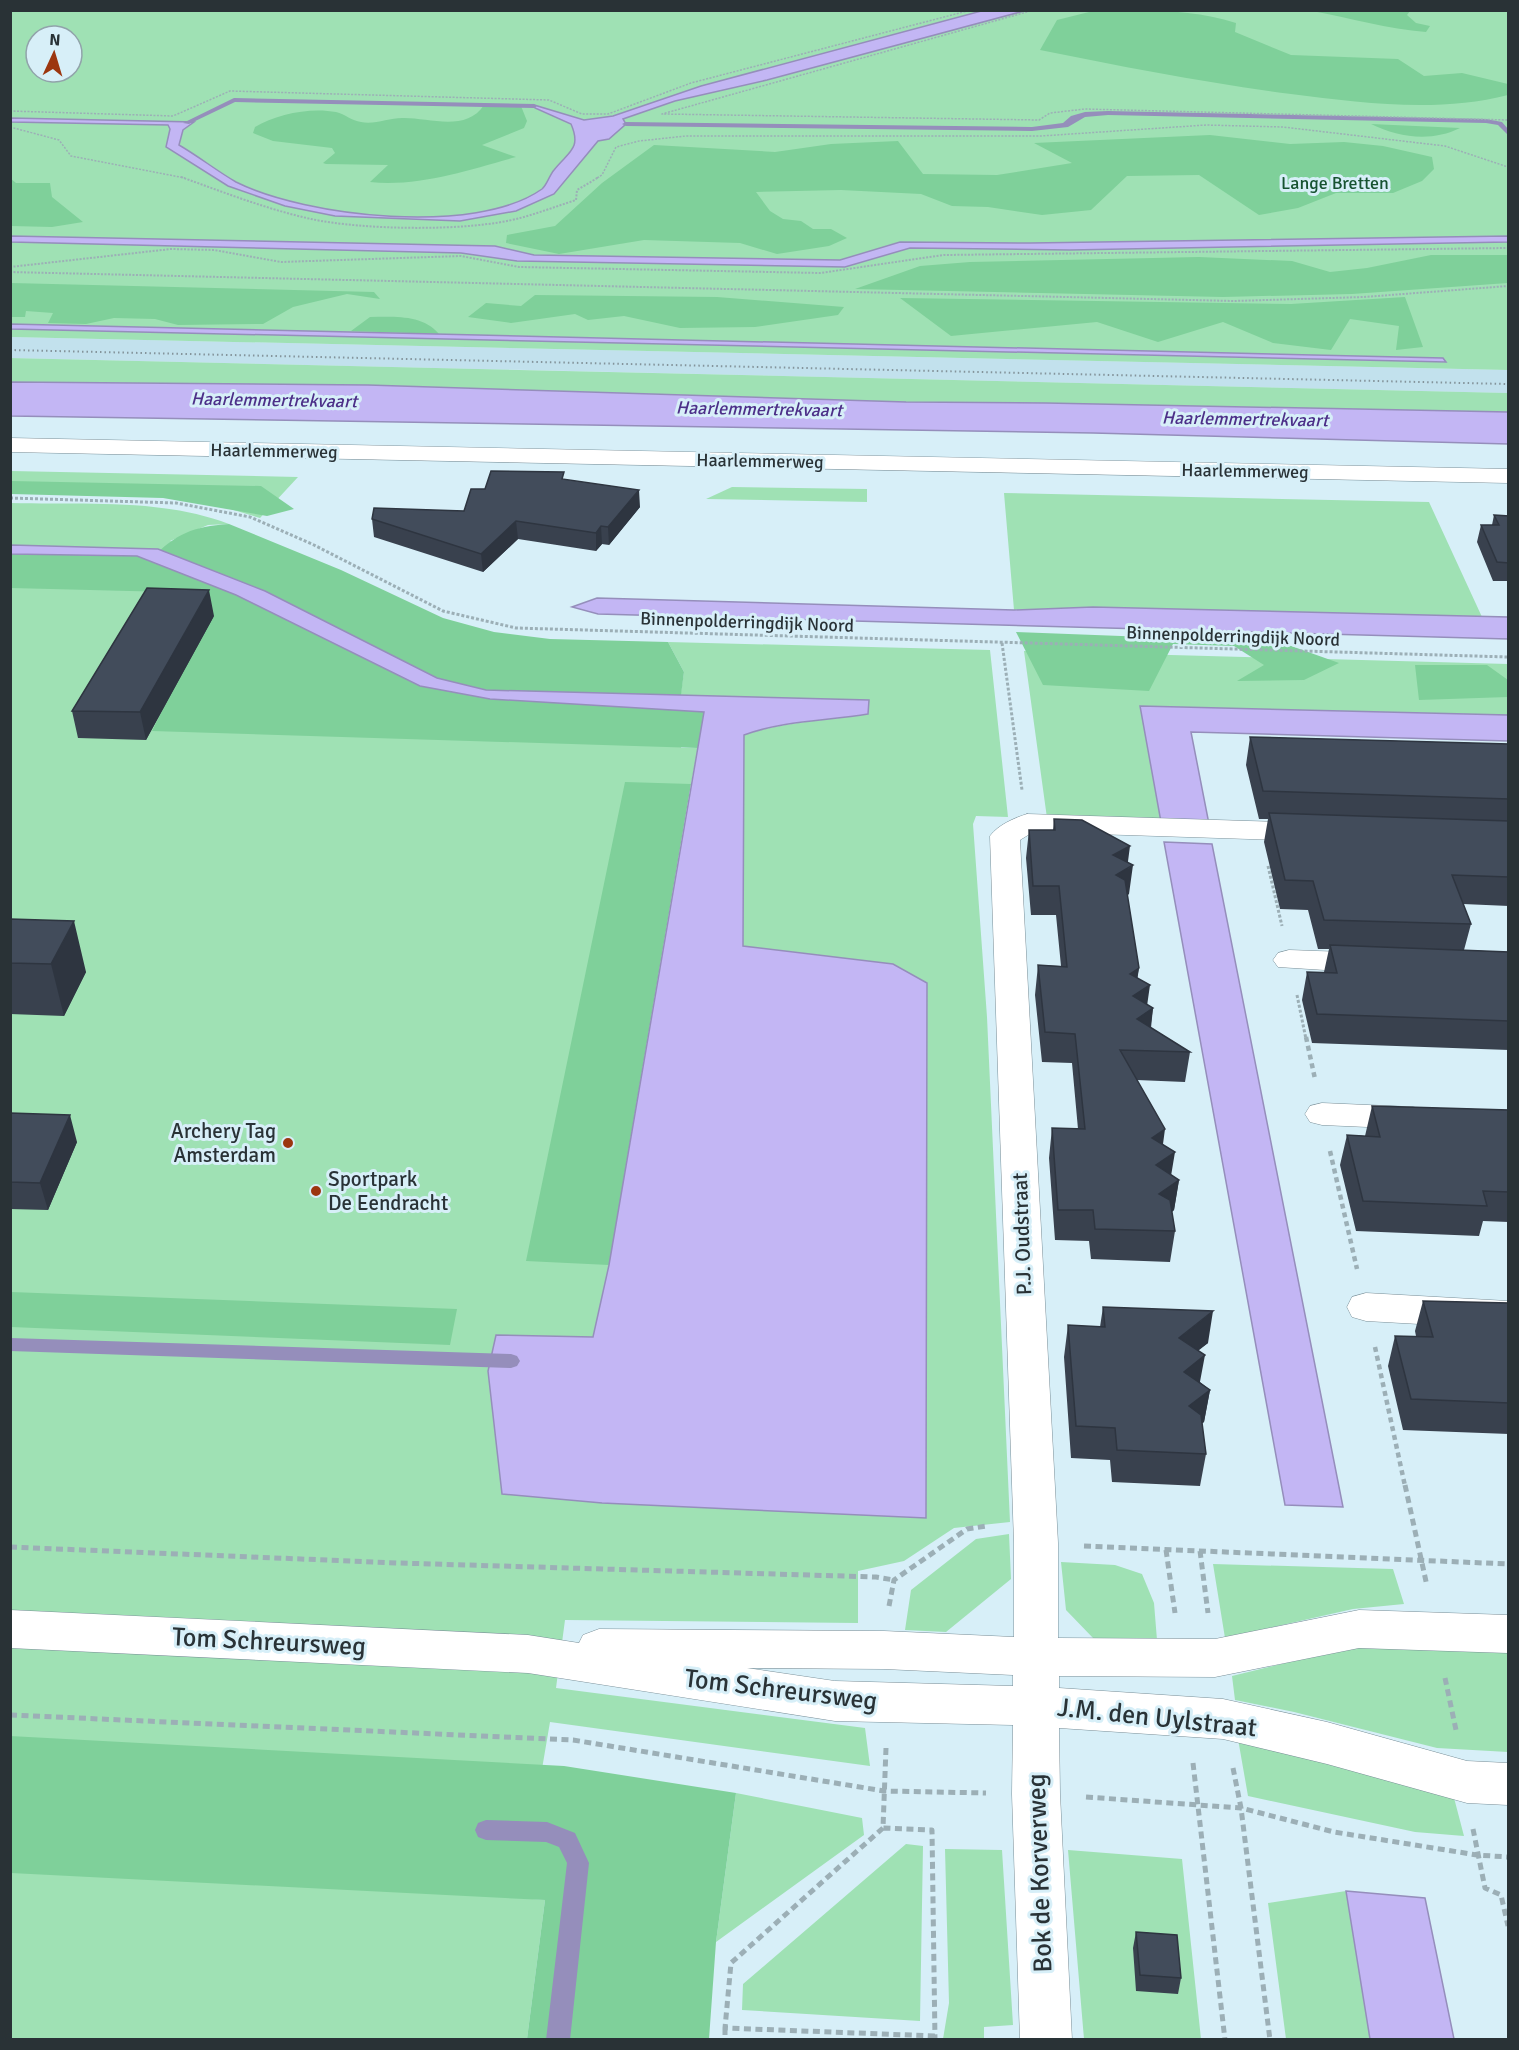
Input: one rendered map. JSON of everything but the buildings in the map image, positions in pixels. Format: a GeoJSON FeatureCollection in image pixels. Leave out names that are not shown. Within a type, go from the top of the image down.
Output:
{"type":"FeatureCollection","features":[{"type":"Feature","properties":{"kind":"main road","name":"Haarlemmerweg"},"geometry":{"type":"LineString","coordinates":[[10,429],[1509,460]]}},
{"type":"Feature","properties":{"kind":"main road","name":"Haarlemmerweg"},"geometry":{"type":"LineString","coordinates":[[10,445],[1509,477]]}},
{"type":"Feature","properties":{"kind":"main road"},"geometry":{"type":"LineString","coordinates":[[1027,824],[1343,833]]}},
{"type":"Feature","properties":{"kind":"main road","name":"P.J. Oudstraat"},"geometry":{"type":"LineString","coordinates":[[1027,824],[1005,836],[1036,1544],[1037,1657]]}},
{"type":"Feature","properties":{"kind":"main road"},"geometry":{"type":"LineString","coordinates":[[1289,960],[1405,964]]}},
{"type":"Feature","properties":{"kind":"main road"},"geometry":{"type":"LineString","coordinates":[[1322,1114],[1450,1119]]}},
{"type":"Feature","properties":{"kind":"main road"},"geometry":{"type":"LineString","coordinates":[[1366,1307],[1509,1315]]}},
{"type":"Feature","properties":{"kind":"main road","name":"Tom Schreursweg"},"geometry":{"type":"LineString","coordinates":[[10,1629],[528,1654],[835,1701],[1035,1706]]}},
{"type":"Feature","properties":{"kind":"main road"},"geometry":{"type":"LineString","coordinates":[[1037,1657],[1215,1658],[1359,1629],[1509,1634]]}},
{"type":"Feature","properties":{"kind":"main road","name":"Tom Schreursweg"},"geometry":{"type":"LineString","coordinates":[[528,1654],[615,1648],[884,1650],[1037,1657]]}},
{"type":"Feature","properties":{"kind":"main road","name":"J.M. den Uylstraat"},"geometry":{"type":"LineString","coordinates":[[1037,1657],[1035,1706],[1223,1719],[1327,1743],[1415,1770],[1488,1783]]}},
{"type":"Feature","properties":{"kind":"main road","name":"Bok de Korverweg"},"geometry":{"type":"LineString","coordinates":[[1035,1706],[1036,1794],[1046,2040]]}},
{"type":"Feature","properties":{"kind":"path"},"geometry":{"type":"LineString","coordinates":[[10,111],[173,116],[230,91],[549,100],[582,114],[608,114],[691,83],[971,10]]}},
{"type":"Feature","properties":{"kind":"path"},"geometry":{"type":"LineString","coordinates":[[1034,10],[662,114],[1039,120],[1050,113],[1085,109],[1336,112],[1506,118],[1509,120]]}},
{"type":"Feature","properties":{"kind":"path"},"geometry":{"type":"LineString","coordinates":[[10,128],[34,130],[46,139],[59,140],[71,156],[179,176],[262,206],[312,219],[398,227],[444,227],[518,219],[576,200],[577,190],[602,175],[616,147],[639,141],[686,136],[1041,136],[1195,126],[1273,126],[1445,146],[1509,167]]}},
{"type":"Feature","properties":{"kind":"path"},"geometry":{"type":"LineString","coordinates":[[10,267],[171,249],[214,250],[281,262],[461,256],[519,267],[820,273],[856,271],[908,257],[944,255],[1509,248]]}},
{"type":"Feature","properties":{"kind":"path"},"geometry":{"type":"LineString","coordinates":[[10,272],[1223,301],[1364,297],[1509,286]]}},
{"type":"Feature","properties":{"kind":"path","name":"Binnenpolderringdijk Noord"},"geometry":{"type":"LineString","coordinates":[[10,498],[176,503],[250,517],[314,545],[443,611],[516,628],[1509,657]]}},
{"type":"Feature","properties":{"kind":"path"},"geometry":{"type":"LineString","coordinates":[[1002,643],[1027,824]]}},
{"type":"Feature","properties":{"kind":"path"},"geometry":{"type":"LineString","coordinates":[[1255,830],[1289,960],[1422,1560],[1435,1631],[1488,1783],[1477,1855],[1485,1888],[1501,1895],[1509,1926]]}},
{"type":"Feature","properties":{"kind":"path"},"geometry":{"type":"LineString","coordinates":[[1036,1544],[1509,1564]]}},
{"type":"Feature","properties":{"kind":"path"},"geometry":{"type":"LineString","coordinates":[[10,1547],[894,1580]]}},
{"type":"Feature","properties":{"kind":"path"},"geometry":{"type":"LineString","coordinates":[[1200,1551],[1215,1658]]}},
{"type":"Feature","properties":{"kind":"path"},"geometry":{"type":"LineString","coordinates":[[10,1715],[573,1740],[884,1791],[883,1828]]}},
{"type":"Feature","properties":{"kind":"path"},"geometry":{"type":"LineString","coordinates":[[1223,1719],[1241,1808],[1270,2040]]}},
{"type":"Feature","properties":{"kind":"path"},"geometry":{"type":"LineString","coordinates":[[1225,2040],[1197,1804],[1241,1808],[1334,1832],[1477,1855],[1509,1857]]}},
{"type":"Feature","properties":{"kind":"path"},"geometry":{"type":"LineString","coordinates":[[725,2028],[934,2038],[932,1830],[883,1828],[731,1962],[725,2028],[725,2040]]}},
{"type":"Feature","properties":{"kind":"shaded area"},"geometry":{"type":"Polygon","coordinates":[[[11,337],[1508,370],[1508,393],[11,358],[11,337]]]}},
{"type":"Feature","properties":{"kind":"green space","name":"Lange Bretten"},"geometry":{"type":"Polygon","coordinates":[[[10,11],[1508,11],[1508,370],[11,337],[11,329],[1446,362],[1443,358],[11,324],[10,11]]]}},
{"type":"Feature","properties":{"kind":"green space"},"geometry":{"type":"Polygon","coordinates":[[[1143,11],[1205,15],[1236,23],[1235,32],[1291,55],[1398,59],[1424,76],[1462,73],[1508,84],[1508,95],[1455,104],[1372,103],[1197,80],[1040,50],[1057,20],[1089,12],[1143,11]]]}},
{"type":"Feature","properties":{"kind":"green space"},"geometry":{"type":"Polygon","coordinates":[[[1312,11],[1410,11],[1407,15],[1416,23],[1430,26],[1426,32],[1412,31],[1312,11]]]}},
{"type":"Feature","properties":{"kind":"green space"},"geometry":{"type":"Polygon","coordinates":[[[484,105],[521,106],[527,121],[524,128],[482,145],[516,157],[425,180],[370,182],[388,165],[326,164],[323,163],[335,153],[332,148],[273,141],[253,133],[255,127],[263,122],[305,111],[336,112],[366,123],[402,118],[446,122],[467,119],[476,114],[484,105]]]}},
{"type":"Feature","properties":{"kind":"green space"},"geometry":{"type":"Polygon","coordinates":[[[1371,124],[1460,128],[1427,137],[1404,135],[1371,124]]]}},
{"type":"Feature","properties":{"kind":"green space"},"geometry":{"type":"Polygon","coordinates":[[[1210,135],[1290,144],[1344,142],[1383,146],[1432,157],[1434,169],[1422,181],[1393,193],[1336,193],[1298,208],[1259,215],[1199,175],[1127,176],[1091,210],[1042,215],[988,207],[952,206],[921,194],[841,190],[756,192],[770,211],[783,219],[801,221],[813,229],[831,229],[847,238],[829,246],[777,254],[740,243],[644,240],[559,254],[506,243],[507,235],[555,226],[602,183],[654,145],[775,152],[831,144],[898,141],[923,174],[997,175],[1072,163],[1034,143],[1210,135]]]}},
{"type":"Feature","properties":{"kind":"green space"},"geometry":{"type":"Polygon","coordinates":[[[10,178],[16,183],[50,183],[52,197],[83,222],[52,227],[11,226],[10,178]]]}},
{"type":"Feature","properties":{"kind":"green space"},"geometry":{"type":"Polygon","coordinates":[[[1431,255],[1508,255],[1508,283],[1352,294],[1223,297],[855,289],[920,266],[970,262],[1199,257],[1292,261],[1330,272],[1367,268],[1431,255]]]}},
{"type":"Feature","properties":{"kind":"green space"},"geometry":{"type":"Polygon","coordinates":[[[11,283],[374,292],[380,299],[347,294],[293,307],[263,324],[178,325],[155,319],[114,318],[86,324],[48,323],[53,313],[26,311],[25,317],[11,317],[11,283]]]}},
{"type":"Feature","properties":{"kind":"green space"},"geometry":{"type":"Polygon","coordinates":[[[535,295],[717,297],[844,307],[838,315],[755,327],[680,328],[624,316],[588,320],[575,314],[511,323],[468,317],[486,303],[521,306],[535,295]]]}},
{"type":"Feature","properties":{"kind":"green space"},"geometry":{"type":"Polygon","coordinates":[[[1405,297],[1423,347],[1396,350],[1399,326],[1350,319],[1331,350],[1273,343],[1223,322],[1158,342],[1097,322],[951,336],[900,298],[1291,304],[1405,297]]]}},
{"type":"Feature","properties":{"kind":"green space"},"geometry":{"type":"Polygon","coordinates":[[[370,317],[416,320],[439,334],[351,331],[370,317]]]}},
{"type":"Feature","properties":{"kind":"green space"},"geometry":{"type":"Polygon","coordinates":[[[10,358],[1508,393],[1508,412],[906,402],[368,385],[11,382],[10,358]]]}},
{"type":"Feature","properties":{"kind":"green space"},"geometry":{"type":"Polygon","coordinates":[[[11,471],[298,477],[260,518],[217,505],[182,498],[11,492],[11,471]]]}},
{"type":"Feature","properties":{"kind":"green space"},"geometry":{"type":"Polygon","coordinates":[[[11,481],[261,486],[294,509],[267,516],[163,498],[11,494],[11,481]]]}},
{"type":"Feature","properties":{"kind":"green space"},"geometry":{"type":"Polygon","coordinates":[[[732,487],[867,489],[867,502],[706,499],[732,487]]]}},
{"type":"Feature","properties":{"kind":"green space"},"geometry":{"type":"Polygon","coordinates":[[[1004,493],[1429,502],[1482,617],[1093,607],[1014,610],[1004,493]]]}},
{"type":"Feature","properties":{"kind":"green space","name":"Sportpark De Eendracht"},"geometry":{"type":"Polygon","coordinates":[[[11,503],[121,504],[149,506],[203,516],[229,524],[208,525],[170,541],[681,692],[684,672],[668,642],[990,650],[1008,817],[976,816],[973,824],[987,1017],[1010,1522],[954,1528],[904,1561],[858,1571],[858,1623],[565,1620],[556,1688],[865,1728],[870,1766],[550,1722],[520,1898],[545,1900],[527,2039],[11,2039],[11,503]],[[688,695],[681,748],[698,748],[691,784],[676,784],[581,1501],[926,1518],[893,964],[743,946],[744,735],[790,724],[868,714],[688,695]]]}},
{"type":"Feature","properties":{"kind":"green space"},"geometry":{"type":"Polygon","coordinates":[[[229,524],[341,570],[443,618],[494,632],[550,639],[668,642],[684,672],[681,695],[486,690],[704,711],[698,748],[152,731],[196,642],[169,592],[11,588],[11,554],[137,556],[151,559],[177,537],[205,527],[229,524]]]}},
{"type":"Feature","properties":{"kind":"green space"},"geometry":{"type":"Polygon","coordinates":[[[1016,632],[1280,642],[1339,663],[1304,680],[1237,681],[1264,665],[1234,646],[1173,644],[1149,691],[1043,685],[1016,632]]]}},
{"type":"Feature","properties":{"kind":"green space"},"geometry":{"type":"Polygon","coordinates":[[[1024,651],[1508,664],[1508,715],[1140,706],[1161,822],[1047,818],[1024,651]]]}},
{"type":"Feature","properties":{"kind":"green space"},"geometry":{"type":"Polygon","coordinates":[[[1415,665],[1487,665],[1508,680],[1508,697],[1419,700],[1415,665]]]}},
{"type":"Feature","properties":{"kind":"green space"},"geometry":{"type":"Polygon","coordinates":[[[625,782],[691,784],[609,1265],[526,1261],[625,782]]]}},
{"type":"Feature","properties":{"kind":"green space"},"geometry":{"type":"Polygon","coordinates":[[[11,1292],[457,1309],[450,1345],[11,1327],[11,1292]]]}},
{"type":"Feature","properties":{"kind":"green space"},"geometry":{"type":"Polygon","coordinates":[[[1009,1534],[1011,1579],[946,1632],[905,1630],[911,1590],[976,1539],[1009,1534]]]}},
{"type":"Feature","properties":{"kind":"green space"},"geometry":{"type":"Polygon","coordinates":[[[1061,1562],[1115,1565],[1142,1574],[1154,1603],[1157,1640],[1094,1639],[1066,1610],[1061,1562]]]}},
{"type":"Feature","properties":{"kind":"green space"},"geometry":{"type":"Polygon","coordinates":[[[1213,1564],[1393,1569],[1404,1604],[1353,1609],[1225,1638],[1213,1564]]]}},
{"type":"Feature","properties":{"kind":"green space"},"geometry":{"type":"Polygon","coordinates":[[[1408,1645],[1508,1651],[1508,1752],[1437,1748],[1294,1712],[1235,1700],[1232,1676],[1350,1647],[1408,1645]]]}},
{"type":"Feature","properties":{"kind":"green space"},"geometry":{"type":"Polygon","coordinates":[[[10,1736],[564,1766],[736,1793],[716,1942],[709,2039],[527,2039],[545,1900],[11,1873],[10,1736]]]}},
{"type":"Feature","properties":{"kind":"green space"},"geometry":{"type":"Polygon","coordinates":[[[1238,1739],[1307,1752],[1388,1781],[1453,1794],[1464,1836],[1415,1832],[1248,1796],[1238,1739]]]}},
{"type":"Feature","properties":{"kind":"green space"},"geometry":{"type":"Polygon","coordinates":[[[736,1793],[862,1818],[864,1835],[716,1942],[736,1793]]]}},
{"type":"Feature","properties":{"kind":"green space"},"geometry":{"type":"Polygon","coordinates":[[[906,1844],[923,1846],[920,2021],[742,2010],[743,1984],[906,1844]]]}},
{"type":"Feature","properties":{"kind":"green space"},"geometry":{"type":"Polygon","coordinates":[[[945,1849],[1002,1850],[1013,2025],[984,2027],[984,2039],[943,2039],[949,2003],[945,1849]]]}},
{"type":"Feature","properties":{"kind":"green space"},"geometry":{"type":"Polygon","coordinates":[[[1068,1850],[1182,1859],[1201,2039],[1084,2039],[1068,1850]]]}},
{"type":"Feature","properties":{"kind":"green space"},"geometry":{"type":"Polygon","coordinates":[[[1346,1891],[1370,2039],[1286,2039],[1268,1903],[1346,1891]]]}},
{"type":"Feature","properties":{"kind":"water"},"geometry":{"type":"Polygon","coordinates":[[[985,10],[1024,11],[767,80],[675,101],[623,119],[626,124],[609,139],[598,141],[554,194],[516,211],[460,221],[335,216],[285,206],[228,186],[166,147],[170,129],[168,125],[11,122],[11,118],[194,122],[183,130],[179,145],[236,182],[267,194],[346,212],[435,217],[476,213],[513,204],[542,189],[554,170],[572,150],[575,139],[571,124],[535,108],[534,105],[584,120],[613,116],[701,86],[985,10]]]}},
{"type":"Feature","properties":{"kind":"water"},"geometry":{"type":"Polygon","coordinates":[[[11,236],[495,246],[534,255],[840,260],[900,242],[1030,243],[1508,236],[1508,242],[1070,250],[910,248],[845,267],[517,261],[461,253],[11,242],[11,236]]]}},
{"type":"Feature","properties":{"kind":"water"},"geometry":{"type":"Polygon","coordinates":[[[10,324],[1443,358],[1446,362],[11,329],[10,324]]]}},
{"type":"Feature","properties":{"kind":"water","name":"Haarlemmertrekvaart"},"geometry":{"type":"Polygon","coordinates":[[[10,382],[368,385],[906,402],[1508,412],[1508,444],[1093,433],[11,416],[10,382]]]}},
{"type":"Feature","properties":{"kind":"water"},"geometry":{"type":"Polygon","coordinates":[[[11,545],[158,549],[265,591],[437,678],[486,690],[869,700],[868,714],[775,726],[744,735],[743,946],[893,964],[927,983],[926,1518],[602,1503],[502,1494],[488,1371],[496,1335],[593,1337],[609,1265],[704,712],[490,699],[420,686],[236,595],[137,556],[11,554],[11,545]]]}},
{"type":"Feature","properties":{"kind":"water"},"geometry":{"type":"Polygon","coordinates":[[[597,598],[1014,610],[1093,607],[1508,617],[1508,639],[598,614],[572,607],[597,598]]]}},
{"type":"Feature","properties":{"kind":"water"},"geometry":{"type":"Polygon","coordinates":[[[1140,706],[1508,715],[1508,741],[1191,732],[1209,824],[1161,822],[1140,706]]]}},
{"type":"Feature","properties":{"kind":"water"},"geometry":{"type":"Polygon","coordinates":[[[1164,842],[1212,844],[1343,1507],[1285,1505],[1164,842]]]}},
{"type":"Feature","properties":{"kind":"water"},"geometry":{"type":"Polygon","coordinates":[[[1346,1891],[1425,1898],[1454,2039],[1370,2039],[1346,1891]]]}},
{"type":"Feature","properties":{"kind":"waterway"},"geometry":{"type":"LineString","coordinates":[[187,123],[234,100],[534,106]]}},
{"type":"Feature","properties":{"kind":"waterway"},"geometry":{"type":"LineString","coordinates":[[626,124],[1032,129],[1065,125],[1085,114],[1108,113],[1486,121],[1500,123],[1508,133]]}},
{"type":"Feature","properties":{"kind":"waterway"},"geometry":{"type":"LineString","coordinates":[[10,1344],[511,1361]]}},
{"type":"Feature","properties":{"kind":"waterway"},"geometry":{"type":"LineString","coordinates":[[486,1830],[547,1832],[567,1840],[578,1863],[558,2040]]}},
{"type":"Feature","properties":{"kind":"railway"},"geometry":{"type":"LineString","coordinates":[[10,350],[1508,384]]}},
{"type":"Feature","properties":{"kind":"place","name":"Archery Tag Amsterdam"},"geometry":{"type":"Point","coordinates":[288,1143]}},
{"type":"Feature","properties":{"kind":"place","name":"Sportpark De Eendracht"},"geometry":{"type":"Point","coordinates":[316,1191]}}]}
